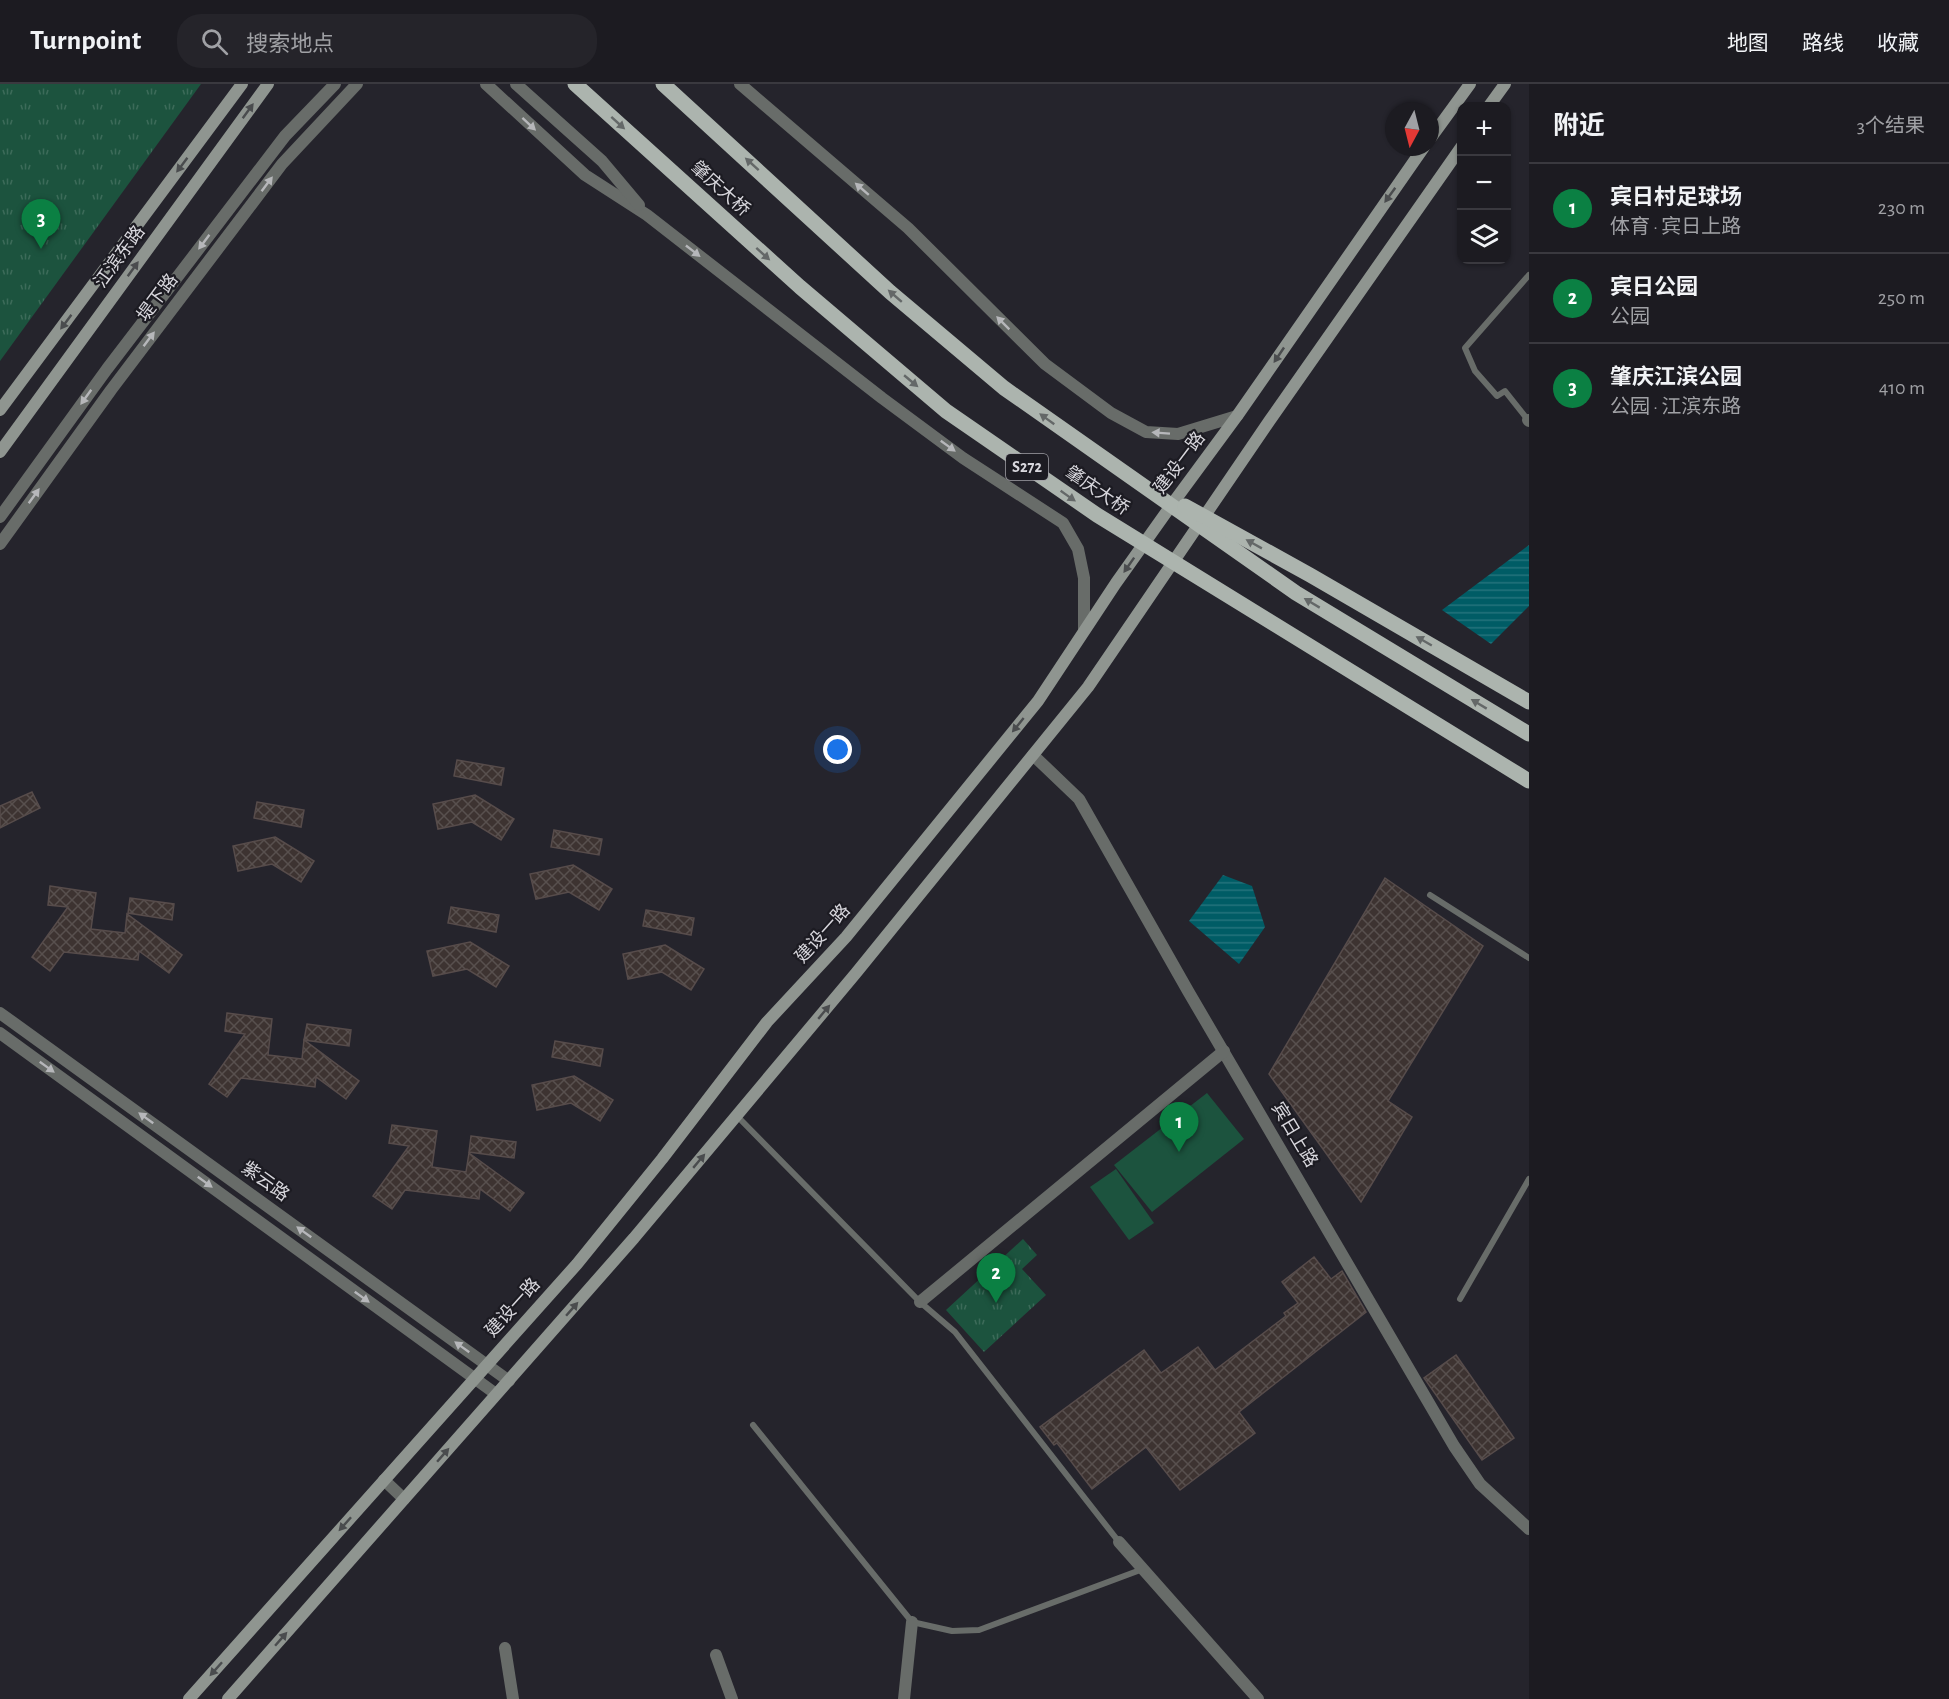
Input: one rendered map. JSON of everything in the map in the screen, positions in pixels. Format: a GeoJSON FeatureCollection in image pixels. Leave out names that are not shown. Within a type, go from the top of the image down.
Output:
{"type":"FeatureCollection","features":[{"type":"Feature","properties":{"kind":"main road","name":"江滨东路"},"geometry":{"type":"LineString","coordinates":[[0,410],[242,84]]}},
{"type":"Feature","properties":{"kind":"main road","name":"江滨东路"},"geometry":{"type":"LineString","coordinates":[[0,452],[268,84]]}},
{"type":"Feature","properties":{"kind":"main road","name":"肇庆大桥"},"geometry":{"type":"LineString","coordinates":[[575,84],[800,287],[946,411],[1096,515],[1529,781]]}},
{"type":"Feature","properties":{"kind":"main road","name":"肇庆大桥"},"geometry":{"type":"LineString","coordinates":[[663,84],[890,292],[1004,388],[1296,593],[1529,734]]}},
{"type":"Feature","properties":{"kind":"main road"},"geometry":{"type":"LineString","coordinates":[[1439,127],[1470,84]]}},
{"type":"Feature","properties":{"kind":"main road"},"geometry":{"type":"LineString","coordinates":[[1492,102],[1505,84]]}},
{"type":"Feature","properties":{"kind":"main road"},"geometry":{"type":"LineString","coordinates":[[228,1699],[634,1238],[856,973],[1088,687],[1457,152]]}},
{"type":"Feature","properties":{"kind":"main road","name":"建设一路"},"geometry":{"type":"LineString","coordinates":[[189,1699],[577,1264],[662,1159],[766,1022],[846,937],[1038,701],[1084,629],[1238,416],[1418,156]]}},
{"type":"Feature","properties":{"kind":"main road"},"geometry":{"type":"LineString","coordinates":[[1111,465],[1310,575],[1529,702]]}},
{"type":"Feature","properties":{"kind":"street","name":"堤下路"},"geometry":{"type":"LineString","coordinates":[[0,517],[107,369],[285,136],[335,84]]}},
{"type":"Feature","properties":{"kind":"street","name":"堤下路"},"geometry":{"type":"LineString","coordinates":[[0,544],[111,390],[282,164],[357,84]]}},
{"type":"Feature","properties":{"kind":"street"},"geometry":{"type":"LineString","coordinates":[[486,84],[585,175],[647,215],[882,398],[963,458],[1063,523],[1078,549],[1084,578],[1084,629]]}},
{"type":"Feature","properties":{"kind":"street"},"geometry":{"type":"LineString","coordinates":[[516,84],[602,161],[647,215]]}},
{"type":"Feature","properties":{"kind":"street"},"geometry":{"type":"LineString","coordinates":[[741,84],[908,228],[1045,364],[1112,413],[1146,432],[1178,434],[1238,416]]}},
{"type":"Feature","properties":{"kind":"street","name":"宾日上路"},"geometry":{"type":"LineString","coordinates":[[1033,755],[1079,800],[1454,1446],[1480,1484],[1529,1529]]}},
{"type":"Feature","properties":{"kind":"street","name":"紫云路"},"geometry":{"type":"LineString","coordinates":[[0,1013],[509,1381]]}},
{"type":"Feature","properties":{"kind":"street","name":"紫云路"},"geometry":{"type":"LineString","coordinates":[[0,1033],[496,1394]]}},
{"type":"Feature","properties":{"kind":"street"},"geometry":{"type":"LineString","coordinates":[[920,1302],[1224,1051]]}},
{"type":"Feature","properties":{"kind":"street"},"geometry":{"type":"LineString","coordinates":[[384,1480],[404,1499]]}},
{"type":"Feature","properties":{"kind":"street"},"geometry":{"type":"LineString","coordinates":[[1119,1542],[1258,1699]]}},
{"type":"Feature","properties":{"kind":"street"},"geometry":{"type":"LineString","coordinates":[[904,1699],[912,1622]]}},
{"type":"Feature","properties":{"kind":"street"},"geometry":{"type":"LineString","coordinates":[[505,1648],[513,1699]]}},
{"type":"Feature","properties":{"kind":"street"},"geometry":{"type":"LineString","coordinates":[[716,1655],[732,1699]]}},
{"type":"Feature","properties":{"kind":"lane"},"geometry":{"type":"LineString","coordinates":[[1528,420],[1505,391],[1497,396],[1475,371],[1465,348],[1529,275]]}},
{"type":"Feature","properties":{"kind":"lane"},"geometry":{"type":"LineString","coordinates":[[1430,895],[1529,958]]}},
{"type":"Feature","properties":{"kind":"lane"},"geometry":{"type":"LineString","coordinates":[[737,1116],[920,1302],[955,1332],[1119,1542]]}},
{"type":"Feature","properties":{"kind":"lane"},"geometry":{"type":"LineString","coordinates":[[1460,1299],[1529,1179]]}},
{"type":"Feature","properties":{"kind":"lane"},"geometry":{"type":"LineString","coordinates":[[753,1425],[912,1622],[952,1630],[979,1630],[1143,1569]]}},
{"type":"Feature","properties":{"kind":"green space"},"geometry":{"type":"Polygon","coordinates":[[[0,84],[201,84],[0,361],[0,84]]]}},
{"type":"Feature","properties":{"kind":"green space"},"geometry":{"type":"Polygon","coordinates":[[[1207,1093],[1244,1139],[1152,1212],[1114,1165],[1207,1093]]]}},
{"type":"Feature","properties":{"kind":"green space"},"geometry":{"type":"Polygon","coordinates":[[[1116,1169],[1154,1223],[1129,1240],[1090,1187],[1116,1169]]]}},
{"type":"Feature","properties":{"kind":"green space"},"geometry":{"type":"Polygon","coordinates":[[[1023,1239],[1037,1255],[1022,1269],[1046,1295],[984,1352],[946,1310],[1023,1239]]]}},
{"type":"Feature","properties":{"kind":"water"},"geometry":{"type":"Polygon","coordinates":[[[1529,545],[1529,606],[1491,644],[1442,610],[1529,545]]]}},
{"type":"Feature","properties":{"kind":"water"},"geometry":{"type":"Polygon","coordinates":[[[1223,875],[1252,886],[1265,927],[1239,964],[1189,921],[1223,875]]]}},
{"type":"Feature","properties":{"kind":"building"},"geometry":{"type":"Polygon","coordinates":[[[457,760],[504,768],[501,785],[454,776],[457,760]]]}},
{"type":"Feature","properties":{"kind":"building"},"geometry":{"type":"Polygon","coordinates":[[[32,792],[40,808],[0,828],[0,806],[32,792]]]}},
{"type":"Feature","properties":{"kind":"building"},"geometry":{"type":"Polygon","coordinates":[[[475,795],[514,819],[501,840],[472,822],[438,829],[433,804],[475,795]]]}},
{"type":"Feature","properties":{"kind":"building"},"geometry":{"type":"Polygon","coordinates":[[[257,802],[304,810],[301,827],[254,818],[257,802]]]}},
{"type":"Feature","properties":{"kind":"building"},"geometry":{"type":"Polygon","coordinates":[[[554,830],[602,839],[599,855],[551,847],[554,830]]]}},
{"type":"Feature","properties":{"kind":"building"},"geometry":{"type":"Polygon","coordinates":[[[275,837],[314,861],[301,882],[272,864],[238,871],[233,846],[275,837]]]}},
{"type":"Feature","properties":{"kind":"building"},"geometry":{"type":"Polygon","coordinates":[[[573,865],[612,889],[599,910],[569,892],[536,899],[530,874],[573,865]]]}},
{"type":"Feature","properties":{"kind":"building"},"geometry":{"type":"Polygon","coordinates":[[[1385,878],[1483,946],[1388,1101],[1412,1117],[1361,1202],[1269,1074],[1385,878]]]}},
{"type":"Feature","properties":{"kind":"building"},"geometry":{"type":"Polygon","coordinates":[[[50,886],[96,893],[91,929],[125,933],[127,914],[182,955],[169,973],[139,951],[138,960],[64,952],[50,971],[32,957],[68,907],[48,905],[50,886]]]}},
{"type":"Feature","properties":{"kind":"building"},"geometry":{"type":"Polygon","coordinates":[[[130,898],[174,904],[172,920],[128,913],[130,898]]]}},
{"type":"Feature","properties":{"kind":"building"},"geometry":{"type":"Polygon","coordinates":[[[451,907],[499,915],[496,932],[448,923],[451,907]]]}},
{"type":"Feature","properties":{"kind":"building"},"geometry":{"type":"Polygon","coordinates":[[[646,910],[694,918],[691,935],[643,926],[646,910]]]}},
{"type":"Feature","properties":{"kind":"building"},"geometry":{"type":"Polygon","coordinates":[[[470,942],[509,966],[496,987],[467,969],[433,976],[427,951],[470,942]]]}},
{"type":"Feature","properties":{"kind":"building"},"geometry":{"type":"Polygon","coordinates":[[[665,945],[704,969],[691,990],[662,972],[628,979],[623,954],[665,945]]]}},
{"type":"Feature","properties":{"kind":"building"},"geometry":{"type":"Polygon","coordinates":[[[227,1013],[272,1019],[268,1055],[302,1059],[304,1040],[359,1081],[346,1099],[316,1077],[315,1087],[241,1078],[227,1097],[209,1084],[245,1034],[225,1031],[227,1013]]]}},
{"type":"Feature","properties":{"kind":"building"},"geometry":{"type":"Polygon","coordinates":[[[307,1024],[351,1030],[349,1046],[304,1040],[307,1024]]]}},
{"type":"Feature","properties":{"kind":"building"},"geometry":{"type":"Polygon","coordinates":[[[555,1041],[603,1049],[600,1066],[552,1057],[555,1041]]]}},
{"type":"Feature","properties":{"kind":"building"},"geometry":{"type":"Polygon","coordinates":[[[574,1076],[613,1100],[600,1121],[571,1103],[537,1110],[532,1085],[574,1076]]]}},
{"type":"Feature","properties":{"kind":"building"},"geometry":{"type":"Polygon","coordinates":[[[392,1125],[437,1131],[432,1167],[466,1172],[469,1153],[524,1193],[510,1211],[480,1189],[479,1199],[405,1190],[392,1209],[373,1196],[409,1146],[389,1143],[392,1125]]]}},
{"type":"Feature","properties":{"kind":"building"},"geometry":{"type":"Polygon","coordinates":[[[471,1136],[516,1142],[514,1158],[469,1152],[471,1136]]]}},
{"type":"Feature","properties":{"kind":"building"},"geometry":{"type":"Polygon","coordinates":[[[1314,1257],[1331,1279],[1342,1271],[1366,1312],[1239,1412],[1255,1433],[1180,1490],[1146,1447],[1092,1489],[1057,1443],[1054,1445],[1040,1427],[1144,1350],[1161,1373],[1198,1347],[1215,1370],[1286,1316],[1284,1313],[1298,1303],[1282,1282],[1314,1257]]]}},
{"type":"Feature","properties":{"kind":"building"},"geometry":{"type":"Polygon","coordinates":[[[1456,1355],[1514,1438],[1482,1460],[1424,1378],[1456,1355]]]}},
{"type":"Feature","properties":{"kind":"place","name":"肇庆江滨公园"},"geometry":{"type":"Point","coordinates":[41,249]}},
{"type":"Feature","properties":{"kind":"place","name":"宾日村足球场"},"geometry":{"type":"Point","coordinates":[1179,1152]}},
{"type":"Feature","properties":{"kind":"place","name":"宾日公园"},"geometry":{"type":"Point","coordinates":[996,1303]}}]}
